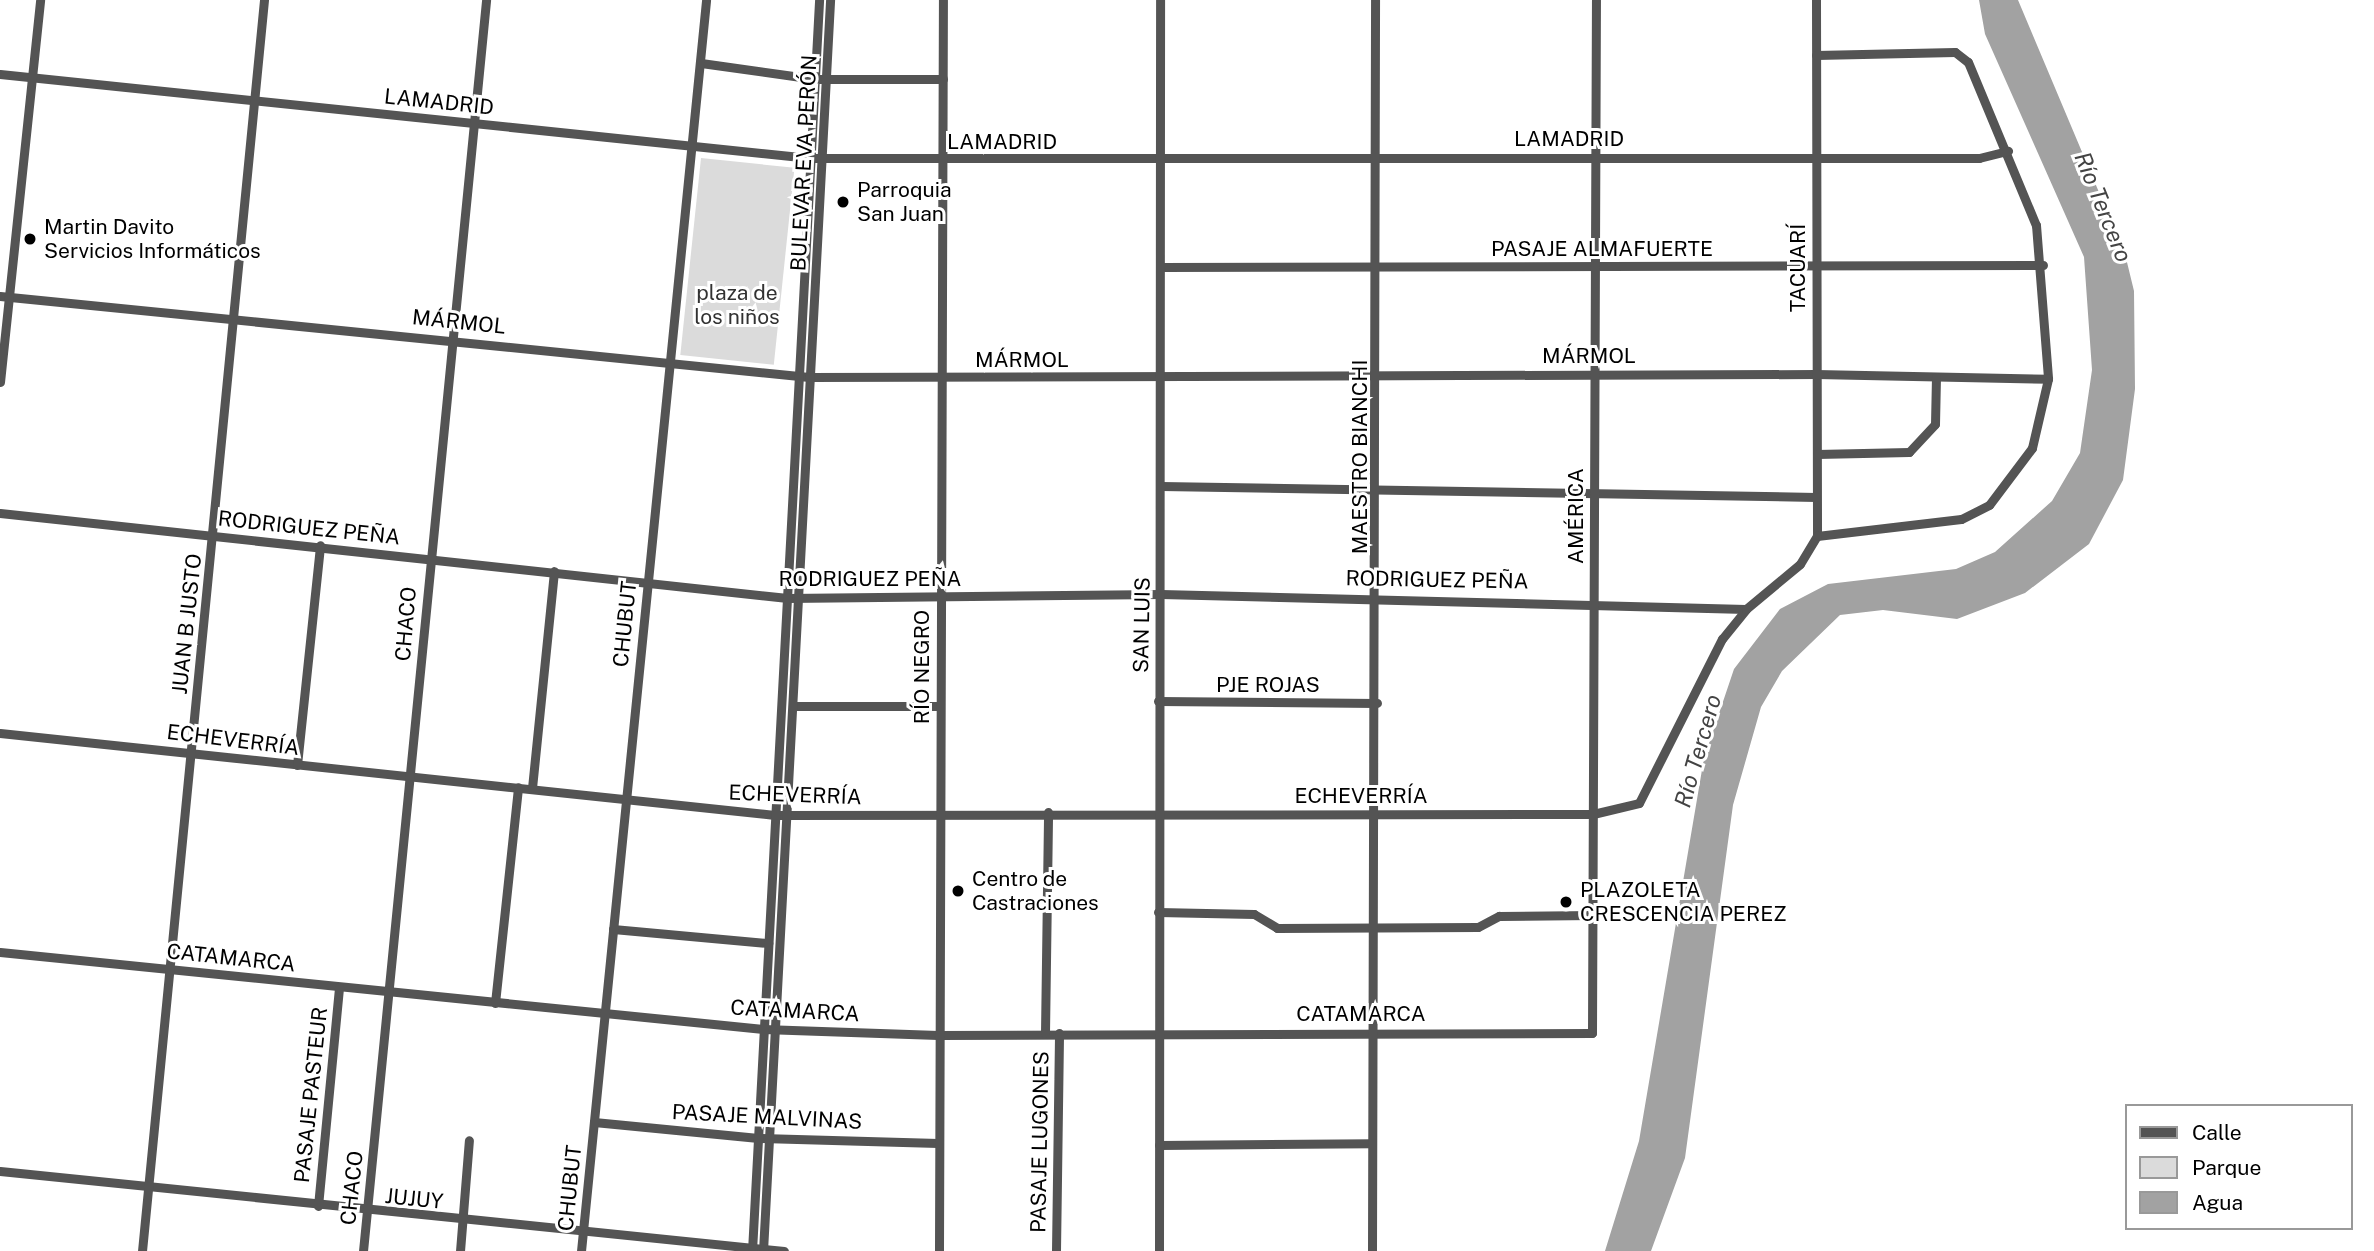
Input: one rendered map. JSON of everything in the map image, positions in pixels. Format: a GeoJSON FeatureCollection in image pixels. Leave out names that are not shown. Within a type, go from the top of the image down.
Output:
{"type":"FeatureCollection","features":[{"type":"Feature","properties":{"kind":"street"},"geometry":{"type":"LineString","coordinates":[[0,382],[5,296],[40,0]]}},
{"type":"Feature","properties":{"kind":"street","name":"JUAN B JUSTO"},"geometry":{"type":"LineString","coordinates":[[142,1251],[214,536],[264,0]]}},
{"type":"Feature","properties":{"kind":"street","name":"CHACO"},"geometry":{"type":"LineString","coordinates":[[363,1251],[450,339],[486,0]]}},
{"type":"Feature","properties":{"kind":"street","name":"CHUBUT"},"geometry":{"type":"LineString","coordinates":[[581,1251],[706,0]]}},
{"type":"Feature","properties":{"kind":"street","name":"BULEVAR EVA PERÓN"},"geometry":{"type":"LineString","coordinates":[[752,1250],[819,0]]}},
{"type":"Feature","properties":{"kind":"street","name":"BULEVAR EVA PERÓN"},"geometry":{"type":"LineString","coordinates":[[763,1251],[830,0]]}},
{"type":"Feature","properties":{"kind":"street","name":"RÍO NEGRO"},"geometry":{"type":"LineString","coordinates":[[939,1251],[943,0]]}},
{"type":"Feature","properties":{"kind":"street","name":"SAN LUIS"},"geometry":{"type":"LineString","coordinates":[[1159,1251],[1160,0]]}},
{"type":"Feature","properties":{"kind":"street","name":"MAESTRO BIANCHI"},"geometry":{"type":"LineString","coordinates":[[1372,1251],[1377,928],[1378,157],[1375,0]]}},
{"type":"Feature","properties":{"kind":"street","name":"AMÉRICA"},"geometry":{"type":"LineString","coordinates":[[1592,1033],[1596,0]]}},
{"type":"Feature","properties":{"kind":"street","name":"TACUARÍ"},"geometry":{"type":"LineString","coordinates":[[1816,0],[1817,536]]}},
{"type":"Feature","properties":{"kind":"street"},"geometry":{"type":"LineString","coordinates":[[1816,55],[1963,56],[2008,151],[2036,225],[2043,265],[2048,379],[2032,448],[1989,505],[1961,519],[1817,536]]}},
{"type":"Feature","properties":{"kind":"street"},"geometry":{"type":"LineString","coordinates":[[701,63],[815,79],[943,79]]}},
{"type":"Feature","properties":{"kind":"street","name":"LAMADRID"},"geometry":{"type":"LineString","coordinates":[[0,74],[810,158],[1979,158],[2008,151]]}},
{"type":"Feature","properties":{"kind":"street","name":"PASAJE ALMAFUERTE"},"geometry":{"type":"LineString","coordinates":[[1161,267],[2043,265]]}},
{"type":"Feature","properties":{"kind":"street","name":"MÁRMOL"},"geometry":{"type":"LineString","coordinates":[[5,296],[809,377],[1160,378],[1594,373],[2048,379]]}},
{"type":"Feature","properties":{"kind":"street"},"geometry":{"type":"LineString","coordinates":[[1817,454],[1909,452],[1936,425],[1936,377]]}},
{"type":"Feature","properties":{"kind":"street"},"geometry":{"type":"LineString","coordinates":[[1161,486],[1816,497]]}},
{"type":"Feature","properties":{"kind":"street","name":"RODRIGUEZ PEÑA"},"geometry":{"type":"LineString","coordinates":[[0,513],[320,545],[787,598],[1161,594],[1593,600],[1746,608]]}},
{"type":"Feature","properties":{"kind":"street","name":"ECHEVERRÍA"},"geometry":{"type":"LineString","coordinates":[[0,733],[775,815],[1048,812],[1593,814],[1639,803],[1722,639],[1746,608],[1800,564],[1817,536]]}},
{"type":"Feature","properties":{"kind":"street"},"geometry":{"type":"LineString","coordinates":[[297,765],[320,545]]}},
{"type":"Feature","properties":{"kind":"street"},"geometry":{"type":"LineString","coordinates":[[532,788],[554,571]]}},
{"type":"Feature","properties":{"kind":"street","name":"PJE ROJAS"},"geometry":{"type":"LineString","coordinates":[[1158,701],[1377,703]]}},
{"type":"Feature","properties":{"kind":"street"},"geometry":{"type":"LineString","coordinates":[[793,706],[939,706]]}},
{"type":"Feature","properties":{"kind":"street"},"geometry":{"type":"LineString","coordinates":[[495,1003],[518,787]]}},
{"type":"Feature","properties":{"kind":"street","name":"PASAJE LUGONES"},"geometry":{"type":"LineString","coordinates":[[1045,1033],[1048,812]]}},
{"type":"Feature","properties":{"kind":"street"},"geometry":{"type":"LineString","coordinates":[[1158,912],[1254,915],[1277,928],[1478,927],[1499,916],[1594,915]]}},
{"type":"Feature","properties":{"kind":"street"},"geometry":{"type":"LineString","coordinates":[[613,929],[768,943]]}},
{"type":"Feature","properties":{"kind":"street","name":"CATAMARCA"},"geometry":{"type":"LineString","coordinates":[[0,952],[764,1029],[938,1035],[1374,1031],[1592,1033]]}},
{"type":"Feature","properties":{"kind":"street","name":"PASAJE PASTEUR"},"geometry":{"type":"LineString","coordinates":[[318,1206],[339,987]]}},
{"type":"Feature","properties":{"kind":"street","name":"PASAJE LUGONES"},"geometry":{"type":"LineString","coordinates":[[1056,1251],[1059,1033]]}},
{"type":"Feature","properties":{"kind":"street","name":"PASAJE MALVINAS"},"geometry":{"type":"LineString","coordinates":[[594,1122],[758,1138],[938,1143]]}},
{"type":"Feature","properties":{"kind":"street"},"geometry":{"type":"LineString","coordinates":[[460,1251],[469,1140]]}},
{"type":"Feature","properties":{"kind":"street"},"geometry":{"type":"LineString","coordinates":[[1158,1145],[1372,1143]]}},
{"type":"Feature","properties":{"kind":"street","name":"JUJUY"},"geometry":{"type":"LineString","coordinates":[[0,1171],[463,1222],[784,1251]]}},
{"type":"Feature","properties":{"kind":"green space","name":"plaza de los niños"},"geometry":{"type":"Polygon","coordinates":[[[701,158],[794,168],[774,365],[680,355],[701,158]]]}},
{"type":"Feature","properties":{"kind":"water","name":"Río Tercero"},"geometry":{"type":"Polygon","coordinates":[[[1979,0],[2018,0],[2125,254],[2134,291],[2135,389],[2123,480],[2089,544],[2025,593],[1957,619],[1883,610],[1840,615],[1782,671],[1761,707],[1733,805],[1685,1158],[1651,1251],[1605,1251],[1639,1141],[1704,758],[1734,669],[1780,609],[1828,584],[1956,569],[1995,552],[2052,501],[2080,453],[2092,370],[2084,257],[1985,34],[1979,0]]]}},
{"type":"Feature","properties":{"kind":"place","name":"Parroquia San Juan"},"geometry":{"type":"Point","coordinates":[843,202]}},
{"type":"Feature","properties":{"kind":"place","name":"Martin Davito Servicios Informáticos"},"geometry":{"type":"Point","coordinates":[30,239]}},
{"type":"Feature","properties":{"kind":"place","name":"Centro de Castraciones"},"geometry":{"type":"Point","coordinates":[958,891]}},
{"type":"Feature","properties":{"kind":"place","name":"PLAZOLETA CRESCENCIA PEREZ"},"geometry":{"type":"Point","coordinates":[1566,902]}}]}
